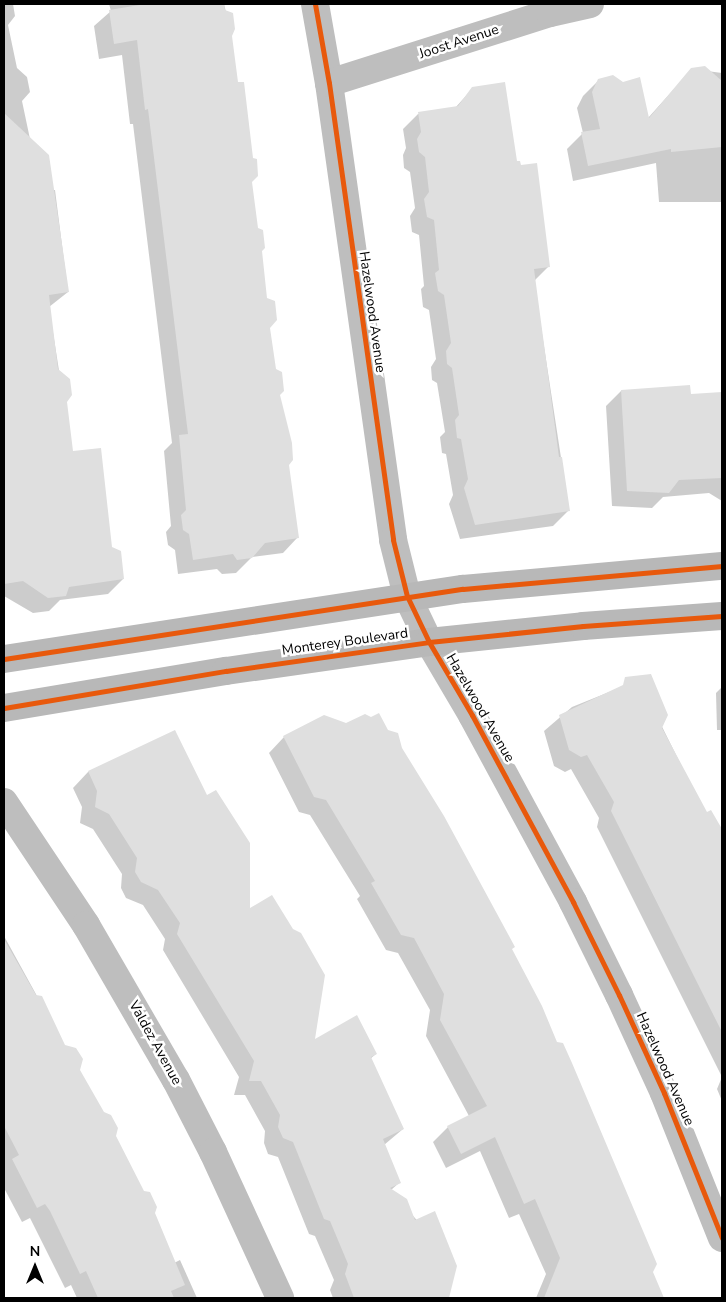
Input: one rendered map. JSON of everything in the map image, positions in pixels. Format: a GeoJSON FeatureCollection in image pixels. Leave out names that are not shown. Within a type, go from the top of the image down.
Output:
{"type":"FeatureCollection","features":[{"type":"Feature","properties":{"kind":"main road"},"geometry":{"type":"LineString","coordinates":[[4,659],[408,596],[569,578],[722,566]]}},
{"type":"Feature","properties":{"kind":"main road","name":"Monterey Boulevard"},"geometry":{"type":"LineString","coordinates":[[4,708],[226,670],[429,642],[583,626],[722,616]]}},
{"type":"Feature","properties":{"kind":"street","name":"Hazelwood Avenue"},"geometry":{"type":"LineString","coordinates":[[315,4],[329,83],[393,540],[408,596],[429,642],[482,732],[606,969],[664,1093],[722,1238]]}},
{"type":"Feature","properties":{"kind":"street","name":"Joost Avenue"},"geometry":{"type":"LineString","coordinates":[[329,83],[550,13],[590,4]]}},
{"type":"Feature","properties":{"kind":"street","name":"Valdez Avenue"},"geometry":{"type":"LineString","coordinates":[[4,802],[86,925],[171,1071],[217,1161],[280,1298]]}},
{"type":"Feature","properties":{"kind":"building"},"geometry":{"type":"Polygon","coordinates":[[[146,4],[224,4],[225,10],[233,13],[235,29],[232,36],[238,82],[244,82],[253,158],[257,159],[258,176],[252,182],[258,228],[263,230],[265,248],[262,251],[267,298],[275,301],[277,320],[270,328],[276,369],[282,372],[284,391],[280,395],[292,443],[293,460],[289,465],[299,538],[265,543],[252,558],[237,560],[233,554],[193,560],[189,534],[183,530],[181,515],[186,510],[179,435],[188,434],[148,109],[145,110],[137,40],[114,44],[109,10],[146,4]]]}},
{"type":"Feature","properties":{"kind":"building"},"geometry":{"type":"Polygon","coordinates":[[[705,66],[722,81],[722,147],[671,152],[671,149],[588,166],[581,132],[600,129],[592,92],[598,79],[613,75],[623,82],[640,77],[649,118],[691,68],[705,66]]]}},
{"type":"Feature","properties":{"kind":"building"},"geometry":{"type":"Polygon","coordinates":[[[505,82],[517,161],[520,161],[521,165],[537,163],[550,267],[534,269],[559,457],[562,457],[570,511],[475,525],[464,488],[468,479],[461,439],[457,438],[455,420],[459,415],[452,368],[447,364],[446,351],[451,343],[444,295],[438,291],[435,273],[439,270],[434,220],[427,217],[424,199],[429,192],[425,157],[419,152],[417,139],[421,132],[418,112],[458,106],[472,87],[505,82]]]}},
{"type":"Feature","properties":{"kind":"building"},"geometry":{"type":"Polygon","coordinates":[[[4,113],[49,155],[69,292],[49,295],[58,369],[70,379],[72,395],[67,402],[73,451],[101,448],[112,547],[121,551],[124,579],[69,587],[66,596],[48,598],[23,581],[4,584],[4,113]]]}},
{"type":"Feature","properties":{"kind":"building"},"geometry":{"type":"Polygon","coordinates":[[[690,385],[691,394],[722,392],[722,478],[679,480],[669,493],[627,491],[621,390],[690,385]]]}},
{"type":"Feature","properties":{"kind":"building"},"geometry":{"type":"Polygon","coordinates":[[[651,674],[668,715],[662,728],[707,812],[711,810],[722,829],[722,1032],[611,811],[614,802],[587,755],[581,757],[569,750],[559,715],[623,685],[625,677],[651,674]]]}},
{"type":"Feature","properties":{"kind":"building"},"geometry":{"type":"Polygon","coordinates":[[[379,713],[388,730],[398,733],[402,748],[444,816],[515,947],[512,949],[542,1006],[557,1042],[563,1043],[657,1264],[653,1272],[664,1298],[544,1298],[560,1258],[535,1199],[524,1204],[495,1137],[461,1154],[447,1126],[487,1106],[440,1020],[444,994],[414,938],[401,935],[371,883],[375,881],[326,800],[314,797],[283,736],[324,715],[346,723],[365,714],[371,717],[379,713]]]}},
{"type":"Feature","properties":{"kind":"building"},"geometry":{"type":"Polygon","coordinates":[[[175,730],[207,795],[216,790],[250,843],[250,908],[272,895],[293,929],[301,933],[325,975],[315,1039],[357,1015],[377,1054],[371,1057],[404,1129],[383,1139],[401,1183],[390,1188],[407,1199],[415,1220],[435,1211],[457,1266],[449,1298],[354,1298],[345,1274],[348,1264],[330,1221],[324,1219],[293,1142],[283,1138],[278,1127],[280,1115],[261,1081],[249,1081],[254,1061],[177,934],[180,923],[158,890],[141,882],[135,872],[137,858],[109,814],[95,807],[97,791],[88,771],[175,730]]]}},
{"type":"Feature","properties":{"kind":"building"},"geometry":{"type":"Polygon","coordinates":[[[4,939],[36,995],[42,996],[65,1045],[76,1048],[83,1059],[80,1070],[104,1112],[111,1115],[118,1128],[116,1136],[144,1191],[150,1192],[157,1207],[155,1213],[185,1285],[171,1291],[174,1298],[98,1298],[86,1271],[80,1274],[50,1211],[45,1204],[37,1208],[12,1159],[19,1155],[4,1126],[4,939]]]}},
{"type":"Feature","properties":{"kind":"cycle path"},"geometry":{"type":"LineString","coordinates":[[315,4],[329,83],[393,540],[407,596],[429,642],[472,715],[573,902],[619,995],[664,1093],[722,1238]]}},
{"type":"Feature","properties":{"kind":"cycle path"},"geometry":{"type":"LineString","coordinates":[[4,659],[463,589],[722,566]]}},
{"type":"Feature","properties":{"kind":"cycle path"},"geometry":{"type":"LineString","coordinates":[[4,708],[226,671],[429,642],[583,626],[722,616]]}}]}
